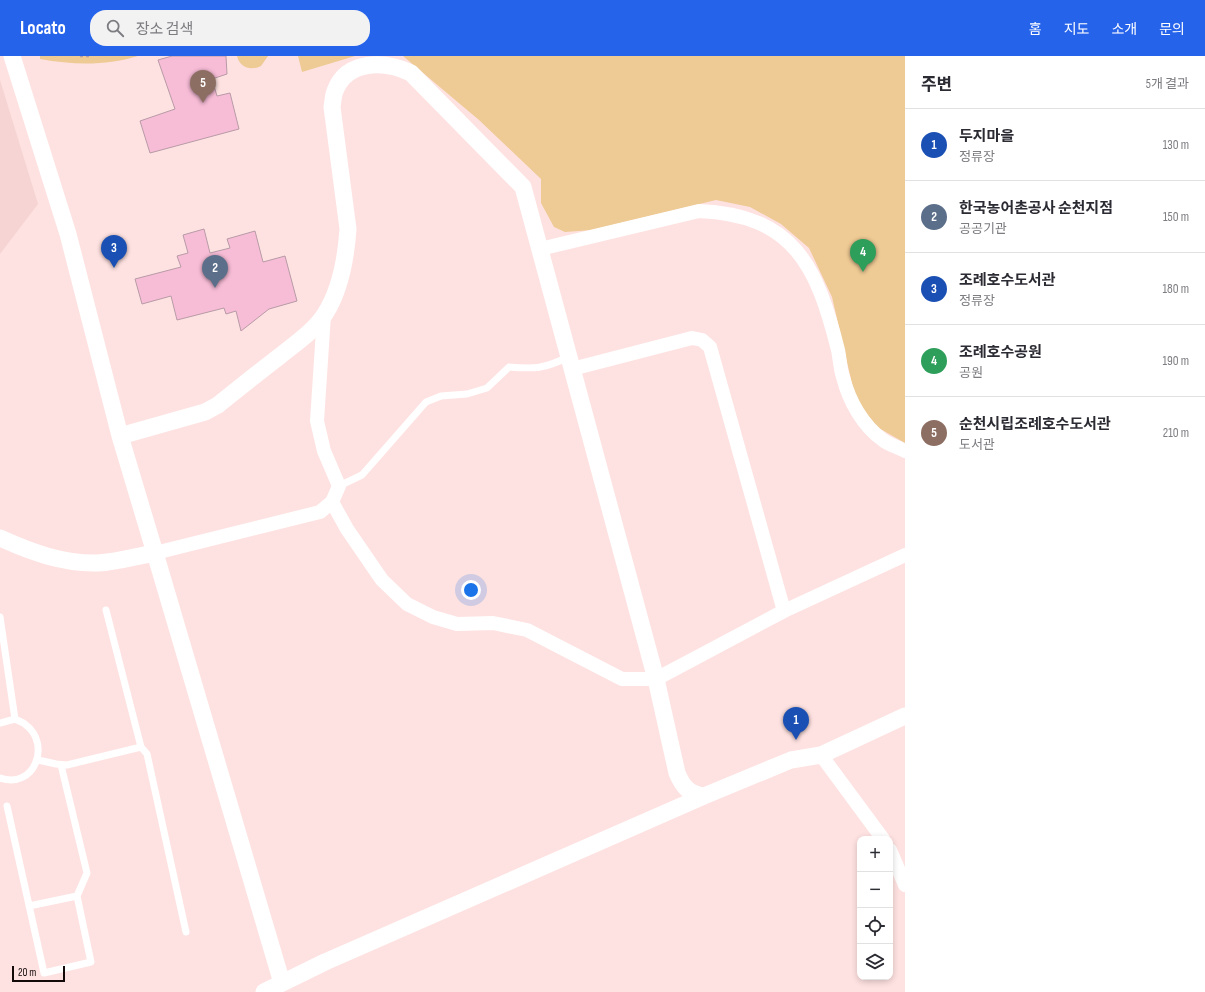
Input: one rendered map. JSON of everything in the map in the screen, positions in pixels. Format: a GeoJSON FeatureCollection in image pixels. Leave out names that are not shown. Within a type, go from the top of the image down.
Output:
{"type":"FeatureCollection","features":[{"type":"Feature","properties":{"kind":"street"},"geometry":{"type":"LineString","coordinates":[[12,56],[68,234],[120,436],[282,983]]}},
{"type":"Feature","properties":{"kind":"street"},"geometry":{"type":"LineString","coordinates":[[120,436],[205,412],[218,405],[309,333],[324,315],[337,290],[346,256],[348,229],[332,107],[335,91],[342,80],[353,70],[366,65],[398,67],[411,72],[523,187],[656,679],[677,773],[683,787],[693,795],[704,796]]}},
{"type":"Feature","properties":{"kind":"street"},"geometry":{"type":"LineString","coordinates":[[540,249],[699,211],[721,212],[746,217],[769,226],[788,242],[808,265],[822,298],[838,350],[843,378],[854,406],[867,425],[884,441],[905,451]]}},
{"type":"Feature","properties":{"kind":"street"},"geometry":{"type":"LineString","coordinates":[[0,538],[34,553],[59,560],[98,563],[155,553],[320,512],[332,502],[339,486],[324,451],[317,421],[324,315]]}},
{"type":"Feature","properties":{"kind":"street"},"geometry":{"type":"LineString","coordinates":[[570,363],[692,338],[702,340],[710,347],[784,611]]}},
{"type":"Feature","properties":{"kind":"street"},"geometry":{"type":"LineString","coordinates":[[332,502],[347,529],[382,580],[406,604],[433,617],[457,624],[493,622],[527,630],[578,658],[622,679],[656,679],[784,611],[905,555]]}},
{"type":"Feature","properties":{"kind":"street"},"geometry":{"type":"LineString","coordinates":[[264,992],[325,962],[704,796],[791,760],[821,755],[905,716]]}},
{"type":"Feature","properties":{"kind":"street"},"geometry":{"type":"LineString","coordinates":[[821,755],[881,836]]}},
{"type":"Feature","properties":{"kind":"street"},"geometry":{"type":"LineString","coordinates":[[893,857],[905,885]]}},
{"type":"Feature","properties":{"kind":"lane"},"geometry":{"type":"LineString","coordinates":[[339,486],[362,475],[426,402],[441,396],[467,394],[487,388],[509,367],[534,369],[570,363]]}},
{"type":"Feature","properties":{"kind":"lane"},"geometry":{"type":"LineString","coordinates":[[106,610],[141,747],[147,754],[186,932]]}},
{"type":"Feature","properties":{"kind":"lane"},"geometry":{"type":"LineString","coordinates":[[0,617],[15,719]]}},
{"type":"Feature","properties":{"kind":"lane"},"geometry":{"type":"LineString","coordinates":[[0,723],[15,719],[27,725],[33,734],[38,749],[38,760],[32,770],[21,778],[11,781],[0,778]]}},
{"type":"Feature","properties":{"kind":"lane"},"geometry":{"type":"LineString","coordinates":[[38,760],[67,765],[141,747]]}},
{"type":"Feature","properties":{"kind":"lane"},"geometry":{"type":"LineString","coordinates":[[8,806],[44,973],[91,962],[77,896],[87,873],[61,764]]}},
{"type":"Feature","properties":{"kind":"lane"},"geometry":{"type":"LineString","coordinates":[[29,906],[77,896]]}},
{"type":"Feature","properties":{"kind":"path"},"geometry":{"type":"LineString","coordinates":[[80,56],[89,56]]}},
{"type":"Feature","properties":{"kind":"shaded area"},"geometry":{"type":"Polygon","coordinates":[[[40,56],[138,56],[114,62],[89,64],[40,59],[40,56]]]}},
{"type":"Feature","properties":{"kind":"shaded area"},"geometry":{"type":"Polygon","coordinates":[[[237,56],[268,56],[261,66],[250,68],[243,66],[238,60],[237,56]]]}},
{"type":"Feature","properties":{"kind":"shaded area"},"geometry":{"type":"Polygon","coordinates":[[[298,56],[355,56],[302,72],[298,56]]]}},
{"type":"Feature","properties":{"kind":"shaded area"},"geometry":{"type":"Polygon","coordinates":[[[403,56],[905,56],[905,443],[877,427],[856,401],[832,297],[809,248],[781,224],[750,207],[716,200],[592,230],[565,232],[554,227],[541,203],[541,179],[479,120],[403,56]]]}},
{"type":"Feature","properties":{"kind":"shaded area"},"geometry":{"type":"Polygon","coordinates":[[[0,80],[38,204],[0,254],[0,80]]]}},
{"type":"Feature","properties":{"kind":"building"},"geometry":{"type":"Polygon","coordinates":[[[172,56],[226,56],[227,74],[212,79],[217,96],[230,93],[239,129],[150,153],[140,121],[175,109],[158,60],[172,56]]]}},
{"type":"Feature","properties":{"kind":"building"},"geometry":{"type":"Polygon","coordinates":[[[204,229],[210,253],[230,248],[227,239],[255,231],[263,262],[285,256],[297,301],[269,309],[241,331],[236,311],[226,314],[224,308],[177,320],[171,296],[142,304],[135,279],[181,267],[177,256],[188,253],[183,235],[204,229]]]}},
{"type":"Feature","properties":{"kind":"place","name":"순천시립조례호수도서관"},"geometry":{"type":"Point","coordinates":[203,103]}},
{"type":"Feature","properties":{"kind":"place","name":"조례호수도서관"},"geometry":{"type":"Point","coordinates":[114,268]}},
{"type":"Feature","properties":{"kind":"place","name":"조례호수공원"},"geometry":{"type":"Point","coordinates":[863,272]}},
{"type":"Feature","properties":{"kind":"place","name":"한국농어촌공사 순천지점"},"geometry":{"type":"Point","coordinates":[215,288]}},
{"type":"Feature","properties":{"kind":"place","name":"두지마을"},"geometry":{"type":"Point","coordinates":[796,740]}}]}
